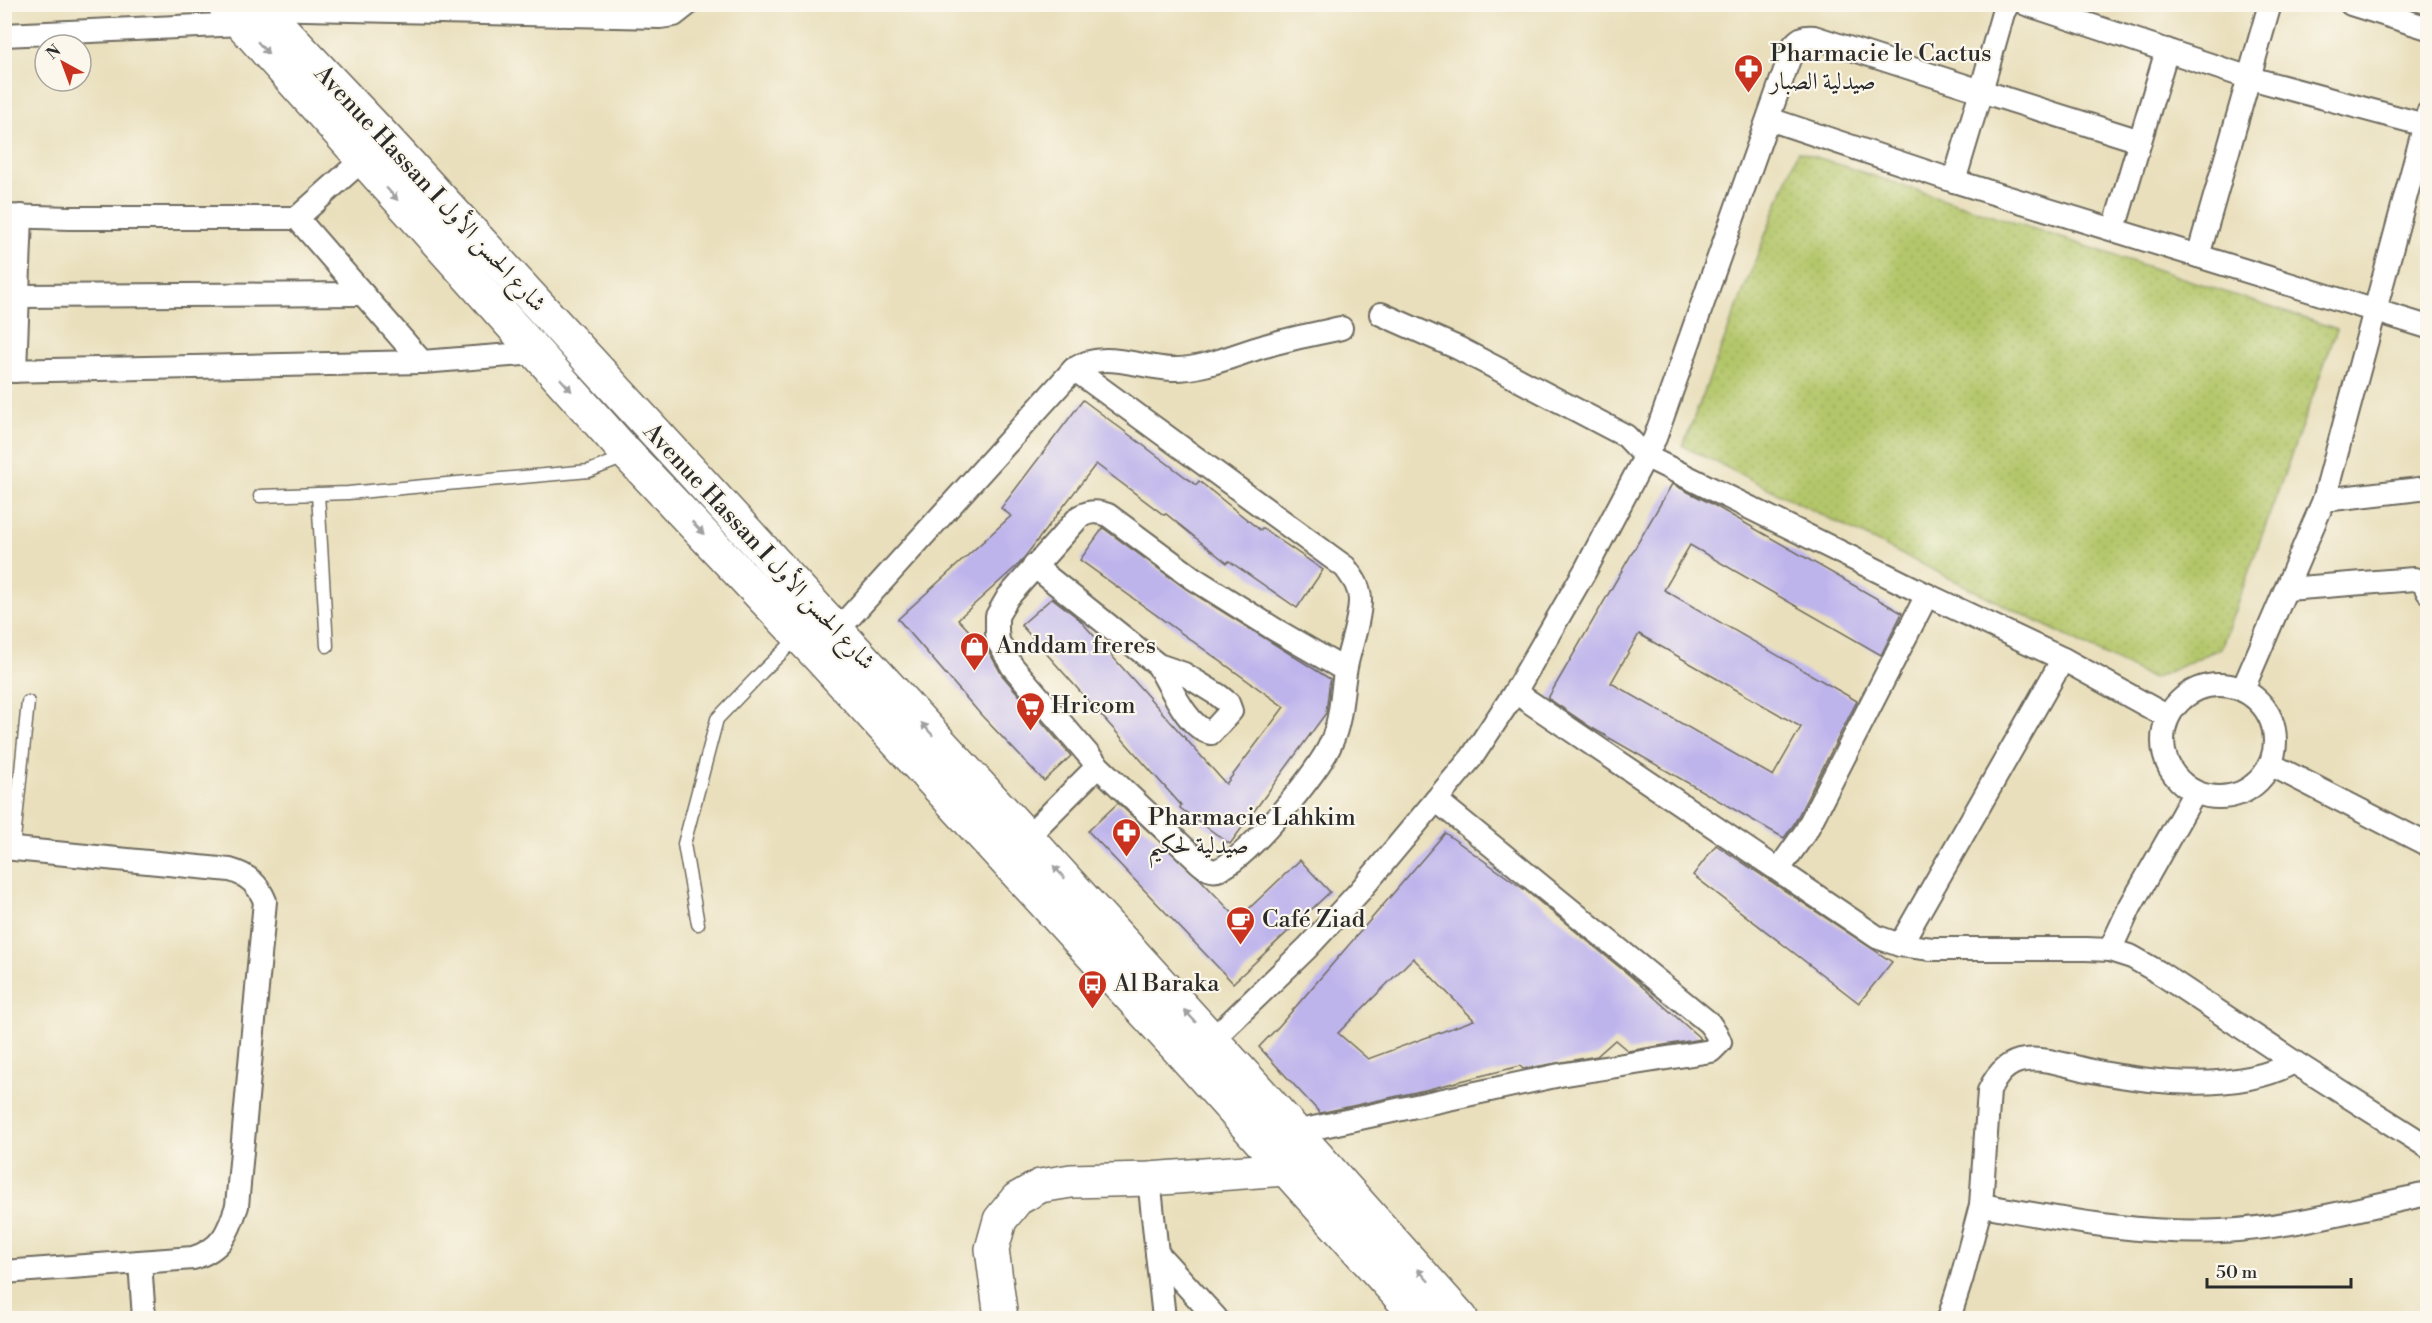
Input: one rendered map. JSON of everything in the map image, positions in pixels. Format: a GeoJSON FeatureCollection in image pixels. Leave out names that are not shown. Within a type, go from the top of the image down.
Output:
{"type":"FeatureCollection","features":[{"type":"Feature","properties":{"kind":"main road"},"geometry":{"type":"LineString","coordinates":[[246,10],[362,160],[629,456],[799,636],[1181,1052],[1419,1318]]}},
{"type":"Feature","properties":{"kind":"main road","name":"Avenue Hassan I شارع الحسن الأول"},"geometry":{"type":"LineString","coordinates":[[246,10],[394,147],[1258,1090],[1461,1318]]}},
{"type":"Feature","properties":{"kind":"main road"},"geometry":{"type":"LineString","coordinates":[[1001,1318],[992,1249],[1000,1220],[1017,1199],[1040,1186],[1071,1181],[1149,1179],[1286,1169]]}},
{"type":"Feature","properties":{"kind":"street"},"geometry":{"type":"LineString","coordinates":[[4,35],[246,10],[660,17],[674,15],[688,4]]}},
{"type":"Feature","properties":{"kind":"street"},"geometry":{"type":"LineString","coordinates":[[1954,181],[2003,13],[2008,4]]}},
{"type":"Feature","properties":{"kind":"street"},"geometry":{"type":"LineString","coordinates":[[2026,4],[2250,78],[2426,119],[2324,501],[2243,689]]}},
{"type":"Feature","properties":{"kind":"street"},"geometry":{"type":"LineString","coordinates":[[2198,256],[2270,4]]}},
{"type":"Feature","properties":{"kind":"street"},"geometry":{"type":"LineString","coordinates":[[2351,4],[2427,28]]}},
{"type":"Feature","properties":{"kind":"street"},"geometry":{"type":"LineString","coordinates":[[1212,1040],[1308,948],[1359,892],[1472,757],[1515,692],[1586,571],[1655,438],[1794,45],[1805,36],[1814,37],[2140,141]]}},
{"type":"Feature","properties":{"kind":"street"},"geometry":{"type":"LineString","coordinates":[[2114,229],[2167,50]]}},
{"type":"Feature","properties":{"kind":"street"},"geometry":{"type":"LineString","coordinates":[[1769,118],[1954,181],[2427,327]]}},
{"type":"Feature","properties":{"kind":"street"},"geometry":{"type":"LineString","coordinates":[[362,160],[297,218],[13,216],[18,296],[10,371],[422,362],[537,352]]}},
{"type":"Feature","properties":{"kind":"street"},"geometry":{"type":"LineString","coordinates":[[297,218],[422,362]]}},
{"type":"Feature","properties":{"kind":"street"},"geometry":{"type":"LineString","coordinates":[[18,296],[363,294]]}},
{"type":"Feature","properties":{"kind":"street"},"geometry":{"type":"LineString","coordinates":[[1381,314],[1458,348],[1626,436],[1645,456],[1927,596],[2062,660],[2168,717]]}},
{"type":"Feature","properties":{"kind":"street"},"geometry":{"type":"LineString","coordinates":[[837,631],[1074,369],[1083,363],[1103,360],[1172,369],[1187,368],[1268,345],[1341,328]]}},
{"type":"Feature","properties":{"kind":"street"},"geometry":{"type":"LineString","coordinates":[[1074,369],[1345,567],[1357,583],[1360,600],[1345,670],[1338,723],[1331,745],[1298,793],[1262,834],[1232,862],[1218,871],[1209,870],[1200,863],[1098,766],[1012,666],[998,641],[997,616],[1008,597],[1034,566],[1079,517],[1088,512],[1098,511],[1108,515],[1193,578],[1345,670]]}},
{"type":"Feature","properties":{"kind":"street"},"geometry":{"type":"LineString","coordinates":[[2324,501],[2427,488]]}},
{"type":"Feature","properties":{"kind":"street"},"geometry":{"type":"LineString","coordinates":[[1034,566],[1158,665]]}},
{"type":"Feature","properties":{"kind":"street"},"geometry":{"type":"LineString","coordinates":[[2287,589],[2414,579],[2423,582],[2427,592]]}},
{"type":"Feature","properties":{"kind":"street"},"geometry":{"type":"LineString","coordinates":[[1779,869],[1806,831],[1927,596]]}},
{"type":"Feature","properties":{"kind":"street"},"geometry":{"type":"LineString","coordinates":[[1900,945],[2062,660]]}},
{"type":"Feature","properties":{"kind":"street"},"geometry":{"type":"LineString","coordinates":[[2222,684],[2243,689],[2261,702],[2272,721],[2276,743],[2270,764],[2257,782],[2238,794],[2216,797],[2195,792],[2177,779],[2166,760],[2163,738],[2168,717],[2181,699],[2200,687],[2222,684]]}},
{"type":"Feature","properties":{"kind":"street"},"geometry":{"type":"LineString","coordinates":[[1515,692],[1877,937],[1900,945],[1932,949],[2110,950],[2132,957],[2427,1148]]}},
{"type":"Feature","properties":{"kind":"street"},"geometry":{"type":"LineString","coordinates":[[2270,764],[2427,845]]}},
{"type":"Feature","properties":{"kind":"street"},"geometry":{"type":"LineString","coordinates":[[1027,837],[1098,766]]}},
{"type":"Feature","properties":{"kind":"street"},"geometry":{"type":"LineString","coordinates":[[2110,950],[2130,907],[2195,792]]}},
{"type":"Feature","properties":{"kind":"street"},"geometry":{"type":"LineString","coordinates":[[1295,1132],[1560,1075],[1711,1051],[1720,1042],[1709,1023],[1436,800]]}},
{"type":"Feature","properties":{"kind":"street"},"geometry":{"type":"LineString","coordinates":[[4,1272],[193,1258],[206,1254],[229,1231],[237,1206],[265,901],[257,885],[250,879],[230,870],[9,848]]}},
{"type":"Feature","properties":{"kind":"street"},"geometry":{"type":"LineString","coordinates":[[1949,1318],[1981,1205],[1989,1091],[1995,1077],[2008,1065],[2024,1060],[2041,1060],[2094,1072],[2203,1083],[2238,1080],[2275,1073],[2294,1062]]}},
{"type":"Feature","properties":{"kind":"street"},"geometry":{"type":"LineString","coordinates":[[1149,1179],[1164,1318]]}},
{"type":"Feature","properties":{"kind":"street"},"geometry":{"type":"LineString","coordinates":[[1981,1205],[2114,1228],[2221,1231],[2277,1225],[2427,1194]]}},
{"type":"Feature","properties":{"kind":"street"},"geometry":{"type":"LineString","coordinates":[[1157,1254],[1216,1318]]}},
{"type":"Feature","properties":{"kind":"street"},"geometry":{"type":"LineString","coordinates":[[140,1262],[144,1318]]}},
{"type":"Feature","properties":{"kind":"lane"},"geometry":{"type":"LineString","coordinates":[[260,496],[318,494],[589,471],[629,456]]}},
{"type":"Feature","properties":{"kind":"lane"},"geometry":{"type":"LineString","coordinates":[[318,494],[327,646]]}},
{"type":"Feature","properties":{"kind":"lane"},"geometry":{"type":"LineString","coordinates":[[698,924],[684,844],[717,719],[799,636]]}},
{"type":"Feature","properties":{"kind":"lane"},"geometry":{"type":"LineString","coordinates":[[9,848],[28,702]]}},
{"type":"Feature","properties":{"kind":"green space"},"geometry":{"type":"Polygon","coordinates":[[[1798,151],[2337,329],[2221,648],[2153,679],[1683,446],[1798,151]]]}},
{"type":"Feature","properties":{"kind":"building"},"geometry":{"type":"Polygon","coordinates":[[[1083,400],[1196,485],[1199,481],[1260,530],[1262,528],[1323,570],[1297,608],[1229,561],[1227,563],[1166,514],[1164,515],[1096,464],[1020,563],[958,619],[989,652],[1002,675],[1071,756],[1044,781],[982,716],[898,619],[1011,516],[1001,508],[1083,400]]]}},
{"type":"Feature","properties":{"kind":"building"},"geometry":{"type":"Polygon","coordinates":[[[1672,484],[1710,503],[1902,613],[1881,655],[1690,545],[1664,590],[1857,701],[1794,824],[1784,838],[1592,728],[1548,698],[1672,484]],[[1639,634],[1611,683],[1773,776],[1801,727],[1639,634]]]}},
{"type":"Feature","properties":{"kind":"building"},"geometry":{"type":"Polygon","coordinates":[[[1103,528],[1186,589],[1330,679],[1326,713],[1230,844],[1180,808],[1181,805],[1021,625],[1052,598],[1079,619],[1226,784],[1284,707],[1080,560],[1103,528]]]}},
{"type":"Feature","properties":{"kind":"building"},"geometry":{"type":"Polygon","coordinates":[[[1118,803],[1201,880],[1238,919],[1300,860],[1330,892],[1233,983],[1088,831],[1118,803]]]}},
{"type":"Feature","properties":{"kind":"building"},"geometry":{"type":"Polygon","coordinates":[[[1445,833],[1525,890],[1629,975],[1701,1039],[1628,1051],[1615,1040],[1597,1056],[1523,1069],[1520,1066],[1320,1113],[1259,1047],[1445,833]],[[1413,958],[1338,1033],[1368,1059],[1474,1020],[1413,958]]]}},
{"type":"Feature","properties":{"kind":"building"},"geometry":{"type":"Polygon","coordinates":[[[1716,845],[1892,962],[1859,1003],[1693,875],[1716,845]]]}},
{"type":"Feature","properties":{"kind":"place","name":"Pharmacie le Cactus صيدلية الصبار"},"geometry":{"type":"Point","coordinates":[1749,94]}},
{"type":"Feature","properties":{"kind":"place","name":"Anddam freres"},"geometry":{"type":"Point","coordinates":[975,672]}},
{"type":"Feature","properties":{"kind":"place","name":"Hricom"},"geometry":{"type":"Point","coordinates":[1030,732]}},
{"type":"Feature","properties":{"kind":"place","name":"Pharmacie Lahkim صيدلية لحكيم"},"geometry":{"type":"Point","coordinates":[1127,858]}},
{"type":"Feature","properties":{"kind":"place","name":"Café Ziad"},"geometry":{"type":"Point","coordinates":[1241,946]}},
{"type":"Feature","properties":{"kind":"place","name":"Al Baraka"},"geometry":{"type":"Point","coordinates":[1093,1010]}}]}
